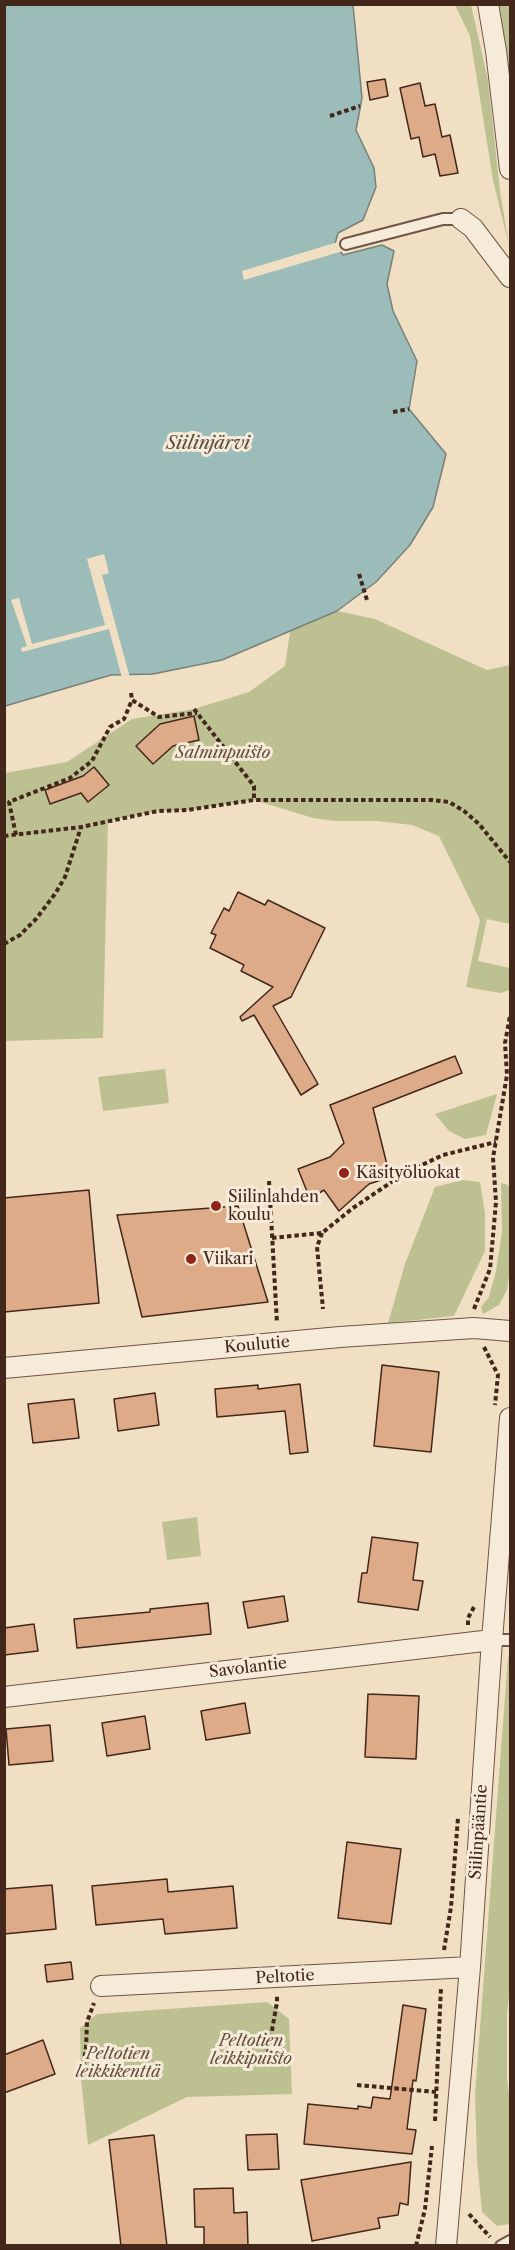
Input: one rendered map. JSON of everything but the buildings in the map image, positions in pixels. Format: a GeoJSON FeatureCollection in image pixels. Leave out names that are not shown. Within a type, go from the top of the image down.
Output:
{"type":"FeatureCollection","features":[{"type":"Feature","properties":{"kind":"street"},"geometry":{"type":"LineString","coordinates":[[488,4],[510,170]]}},
{"type":"Feature","properties":{"kind":"street"},"geometry":{"type":"LineString","coordinates":[[461,219],[473,228],[510,277]]}},
{"type":"Feature","properties":{"kind":"street","name":"Koulutie"},"geometry":{"type":"LineString","coordinates":[[4,1368],[474,1328],[510,1331]]}},
{"type":"Feature","properties":{"kind":"street","name":"Siilinpääntie"},"geometry":{"type":"LineString","coordinates":[[445,2245],[501,1640],[510,1418]]}},
{"type":"Feature","properties":{"kind":"street","name":"Savolantie"},"geometry":{"type":"LineString","coordinates":[[4,1697],[501,1640]]}},
{"type":"Feature","properties":{"kind":"street","name":"Peltotie"},"geometry":{"type":"LineString","coordinates":[[101,1986],[470,1967]]}},
{"type":"Feature","properties":{"kind":"lane"},"geometry":{"type":"LineString","coordinates":[[346,244],[443,219],[461,219]]}},
{"type":"Feature","properties":{"kind":"lane"},"geometry":{"type":"LineString","coordinates":[[501,2246],[510,2241]]}},
{"type":"Feature","properties":{"kind":"path"},"geometry":{"type":"LineString","coordinates":[[330,116],[360,106]]}},
{"type":"Feature","properties":{"kind":"path"},"geometry":{"type":"LineString","coordinates":[[393,412],[409,409]]}},
{"type":"Feature","properties":{"kind":"path"},"geometry":{"type":"LineString","coordinates":[[359,574],[368,600]]}},
{"type":"Feature","properties":{"kind":"path"},"geometry":{"type":"LineString","coordinates":[[16,835],[9,802],[70,778],[92,761],[110,727],[124,719],[132,700],[131,693]]}},
{"type":"Feature","properties":{"kind":"path"},"geometry":{"type":"LineString","coordinates":[[132,700],[159,717],[195,711],[254,786],[254,800]]}},
{"type":"Feature","properties":{"kind":"path"},"geometry":{"type":"LineString","coordinates":[[4,836],[81,827],[158,811],[188,810],[254,800],[432,800],[449,802],[479,824],[510,862]]}},
{"type":"Feature","properties":{"kind":"path"},"geometry":{"type":"LineString","coordinates":[[4,944],[20,935],[55,894],[65,877],[81,827]]}},
{"type":"Feature","properties":{"kind":"path"},"geometry":{"type":"LineString","coordinates":[[474,1328],[474,1312],[490,1269],[496,1202],[493,1158],[507,1075],[506,1043],[510,1016]]}},
{"type":"Feature","properties":{"kind":"path"},"geometry":{"type":"LineString","coordinates":[[323,1309],[317,1247],[322,1233],[353,1208],[405,1173],[443,1155],[496,1142]]}},
{"type":"Feature","properties":{"kind":"path"},"geometry":{"type":"LineString","coordinates":[[268,1181],[278,1343]]}},
{"type":"Feature","properties":{"kind":"path"},"geometry":{"type":"LineString","coordinates":[[272,1238],[322,1233]]}},
{"type":"Feature","properties":{"kind":"path"},"geometry":{"type":"LineString","coordinates":[[268,2054],[278,2002],[274,1977]]}},
{"type":"Feature","properties":{"kind":"path"},"geometry":{"type":"LineString","coordinates":[[81,2079],[87,2022],[101,1986]]}},
{"type":"Feature","properties":{"kind":"path"},"geometry":{"type":"LineString","coordinates":[[357,2085],[436,2092]]}},
{"type":"Feature","properties":{"kind":"path"},"geometry":{"type":"LineString","coordinates":[[416,2246],[425,2209]]}},
{"type":"Feature","properties":{"kind":"green space"},"geometry":{"type":"Polygon","coordinates":[[[455,5],[471,5],[488,80],[500,191],[509,246],[493,180],[470,36],[455,5]]]}},
{"type":"Feature","properties":{"kind":"green space"},"geometry":{"type":"Polygon","coordinates":[[[493,5],[510,5],[510,94],[493,5]]]}},
{"type":"Feature","properties":{"kind":"green space","name":"Salminpuisto"},"geometry":{"type":"Polygon","coordinates":[[[337,611],[375,619],[487,670],[510,665],[510,924],[487,919],[478,961],[510,968],[510,990],[500,993],[466,987],[480,920],[439,836],[412,825],[313,818],[254,800],[187,810],[158,811],[108,821],[103,1038],[5,1041],[5,773],[67,762],[132,719],[194,709],[249,692],[285,666],[290,632],[337,611]]]}},
{"type":"Feature","properties":{"kind":"green space"},"geometry":{"type":"Polygon","coordinates":[[[165,1069],[169,1103],[103,1111],[98,1077],[165,1069]]]}},
{"type":"Feature","properties":{"kind":"green space"},"geometry":{"type":"Polygon","coordinates":[[[497,1094],[486,1135],[465,1139],[449,1131],[435,1114],[497,1094]]]}},
{"type":"Feature","properties":{"kind":"green space"},"geometry":{"type":"Polygon","coordinates":[[[463,1180],[480,1182],[485,1214],[485,1251],[454,1316],[388,1323],[405,1264],[435,1187],[463,1180]]]}},
{"type":"Feature","properties":{"kind":"green space"},"geometry":{"type":"Polygon","coordinates":[[[501,1183],[508,1185],[510,1192],[510,1269],[507,1290],[499,1305],[483,1314],[481,1307],[489,1297],[502,1232],[501,1183]]]}},
{"type":"Feature","properties":{"kind":"green space"},"geometry":{"type":"Polygon","coordinates":[[[197,1517],[201,1556],[167,1560],[162,1522],[197,1517]]]}},
{"type":"Feature","properties":{"kind":"green space"},"geometry":{"type":"Polygon","coordinates":[[[510,1655],[510,1986],[507,2014],[507,2078],[510,2102],[510,2224],[497,2226],[482,2212],[477,2161],[475,2094],[508,1657],[510,1655]]]}},
{"type":"Feature","properties":{"kind":"green space"},"geometry":{"type":"Polygon","coordinates":[[[267,2002],[289,2019],[292,2094],[187,2097],[88,2145],[81,2079],[80,2028],[97,2014],[267,2002]]]}},
{"type":"Feature","properties":{"kind":"water","name":"Siilinjärvi"},"geometry":{"type":"Polygon","coordinates":[[[5,5],[353,5],[362,98],[356,130],[374,168],[376,187],[363,220],[338,233],[335,244],[343,255],[382,245],[394,251],[387,284],[393,311],[417,361],[409,409],[446,454],[433,507],[410,545],[376,582],[337,611],[222,660],[153,674],[111,675],[5,706],[5,5]]]}},
{"type":"Feature","properties":{"kind":"pier"},"geometry":{"type":"Polygon","coordinates":[[[338,242],[343,251],[244,280],[242,271],[338,242]]]}},
{"type":"Feature","properties":{"kind":"pier"},"geometry":{"type":"Polygon","coordinates":[[[104,554],[109,573],[102,575],[130,678],[122,678],[109,629],[22,652],[21,648],[27,646],[11,600],[19,598],[32,644],[105,625],[87,559],[104,554]]]}},
{"type":"Feature","properties":{"kind":"place","name":"Käsityöluokat"},"geometry":{"type":"Point","coordinates":[344,1173]}},
{"type":"Feature","properties":{"kind":"place","name":"Siilinlahden koulu"},"geometry":{"type":"Point","coordinates":[216,1206]}},
{"type":"Feature","properties":{"kind":"place","name":"Viikari"},"geometry":{"type":"Point","coordinates":[191,1259]}},
{"type":"Feature","properties":{"kind":"park label","name":"Peltotien leikkipuisto"},"geometry":{"type":"Point","coordinates":[251,2050]}},
{"type":"Feature","properties":{"kind":"park label","name":"Peltotien leikkikenttä"},"geometry":{"type":"Point","coordinates":[118,2063]}}]}
